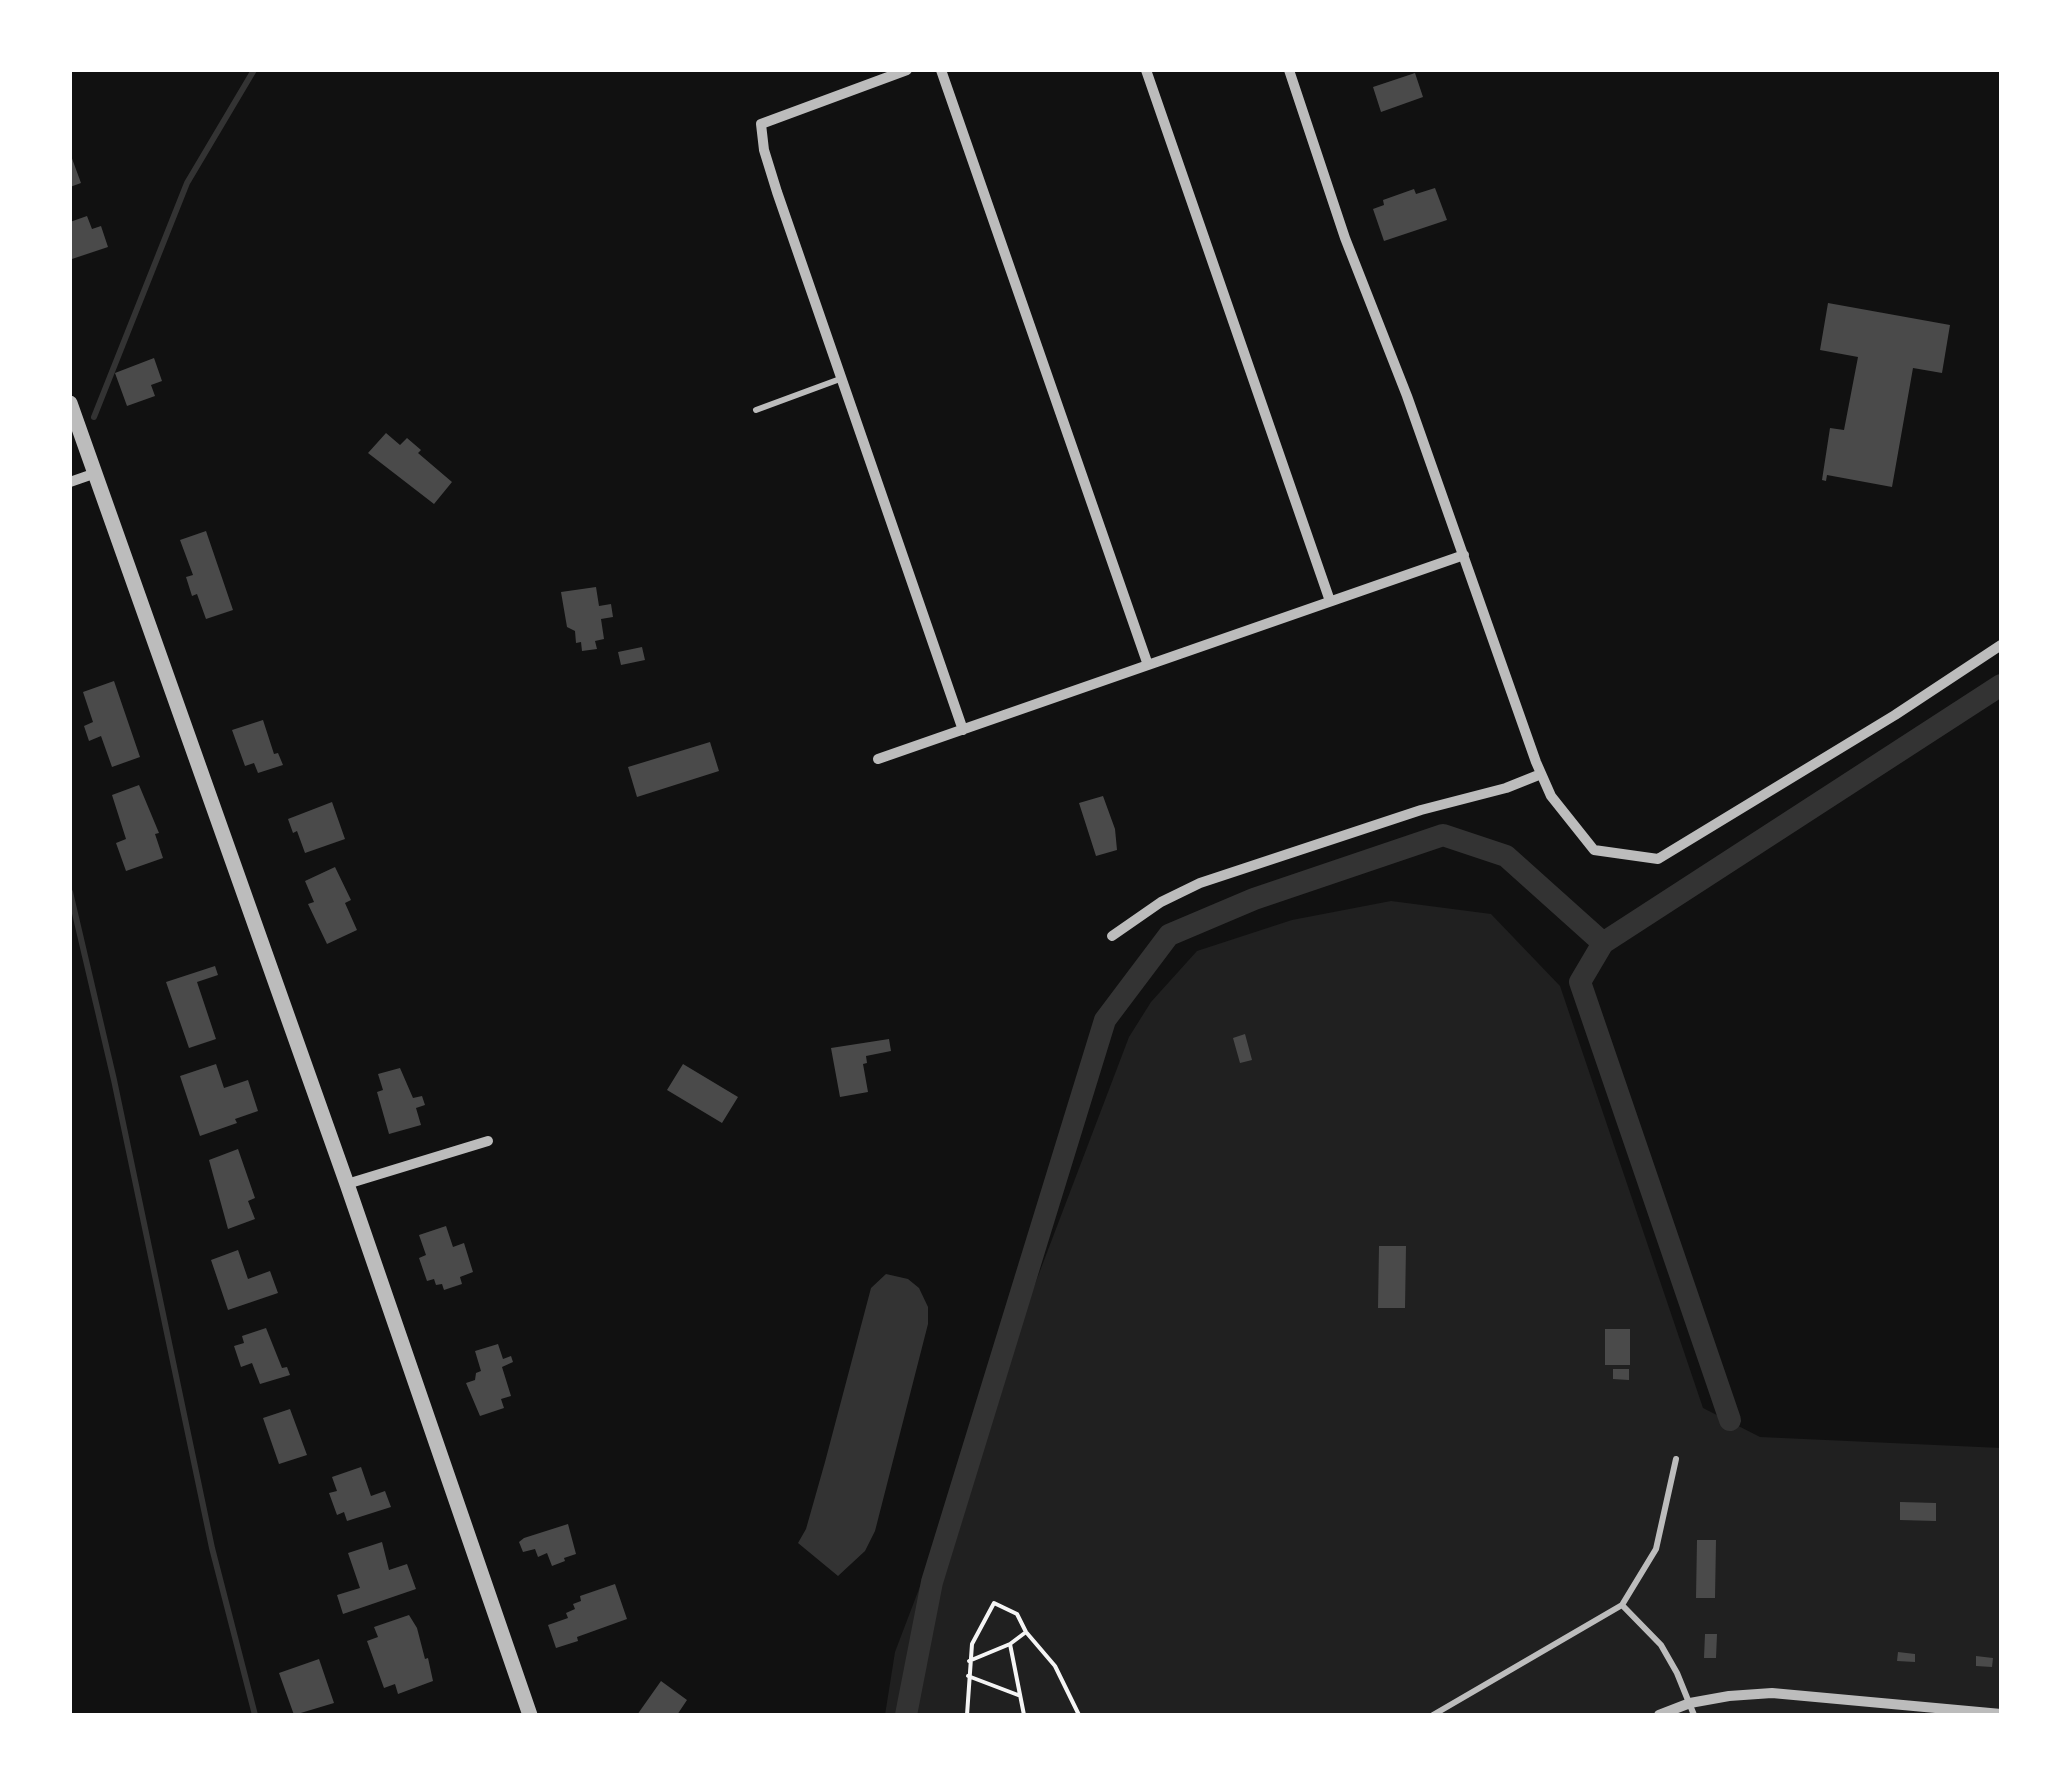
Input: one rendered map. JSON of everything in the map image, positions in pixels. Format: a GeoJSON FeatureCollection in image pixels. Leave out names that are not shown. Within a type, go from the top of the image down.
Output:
{"type":"FeatureCollection","features":[{"type":"Feature","properties":{"kind":"street"},"geometry":{"type":"LineString","coordinates":[[907,70],[761,124],[772,178],[963,730]]}},
{"type":"Feature","properties":{"kind":"street"},"geometry":{"type":"LineString","coordinates":[[941,70],[1148,665]]}},
{"type":"Feature","properties":{"kind":"street"},"geometry":{"type":"LineString","coordinates":[[1146,70],[1330,602]]}},
{"type":"Feature","properties":{"kind":"street"},"geometry":{"type":"LineString","coordinates":[[1289,70],[1345,238],[1464,554],[1541,774],[1551,796],[1594,850],[1658,858],[1895,715],[2001,645]]}},
{"type":"Feature","properties":{"kind":"street"},"geometry":{"type":"LineString","coordinates":[[70,404],[347,1184],[530,1715]]}},
{"type":"Feature","properties":{"kind":"street"},"geometry":{"type":"LineString","coordinates":[[70,482],[93,474]]}},
{"type":"Feature","properties":{"kind":"street"},"geometry":{"type":"LineString","coordinates":[[878,759],[1464,554]]}},
{"type":"Feature","properties":{"kind":"street"},"geometry":{"type":"LineString","coordinates":[[1112,936],[1161,902],[1200,883],[1541,774]]}},
{"type":"Feature","properties":{"kind":"street"},"geometry":{"type":"LineString","coordinates":[[347,1184],[488,1141]]}},
{"type":"Feature","properties":{"kind":"street"},"geometry":{"type":"LineString","coordinates":[[1659,1715],[1690,1703],[1772,1693],[2001,1714]]}},
{"type":"Feature","properties":{"kind":"lane"},"geometry":{"type":"LineString","coordinates":[[756,410],[842,378]]}},
{"type":"Feature","properties":{"kind":"lane"},"geometry":{"type":"LineString","coordinates":[[1433,1715],[1622,1605],[1656,1549],[1676,1458]]}},
{"type":"Feature","properties":{"kind":"lane"},"geometry":{"type":"LineString","coordinates":[[1622,1605],[1661,1646],[1694,1715]]}},
{"type":"Feature","properties":{"kind":"path"},"geometry":{"type":"LineString","coordinates":[[967,1715],[969,1661],[976,1633],[994,1603],[1018,1614],[1026,1632],[1055,1666],[1079,1715]]}},
{"type":"Feature","properties":{"kind":"path"},"geometry":{"type":"LineString","coordinates":[[969,1661],[1010,1644],[1026,1632]]}},
{"type":"Feature","properties":{"kind":"path"},"geometry":{"type":"LineString","coordinates":[[1010,1644],[1024,1715]]}},
{"type":"Feature","properties":{"kind":"path"},"geometry":{"type":"LineString","coordinates":[[968,1676],[1018,1695]]}},
{"type":"Feature","properties":{"kind":"shaded area"},"geometry":{"type":"Polygon","coordinates":[[[1391,901],[1491,914],[1560,986],[1703,1408],[1760,1437],[2001,1448],[2001,1715],[885,1715],[895,1652],[1129,1037],[1151,1002],[1197,951],[1292,920],[1391,901]]]}},
{"type":"Feature","properties":{"kind":"shaded area"},"geometry":{"type":"Polygon","coordinates":[[[886,1274],[908,1279],[919,1288],[928,1307],[928,1324],[875,1531],[865,1551],[838,1576],[798,1543],[806,1529],[871,1288],[886,1274]]]}},
{"type":"Feature","properties":{"kind":"building"},"geometry":{"type":"Polygon","coordinates":[[[1415,73],[1423,97],[1381,112],[1373,87],[1415,73]]]}},
{"type":"Feature","properties":{"kind":"building"},"geometry":{"type":"Polygon","coordinates":[[[70,153],[81,183],[70,187],[70,153]]]}},
{"type":"Feature","properties":{"kind":"building"},"geometry":{"type":"Polygon","coordinates":[[[1435,188],[1447,220],[1384,241],[1373,209],[1384,205],[1383,200],[1414,189],[1416,194],[1435,188]]]}},
{"type":"Feature","properties":{"kind":"building"},"geometry":{"type":"Polygon","coordinates":[[[87,216],[92,229],[101,226],[108,247],[72,259],[70,222],[87,216]]]}},
{"type":"Feature","properties":{"kind":"building"},"geometry":{"type":"Polygon","coordinates":[[[1828,303],[1950,325],[1942,373],[1913,368],[1892,487],[1827,475],[1826,481],[1822,480],[1830,428],[1844,430],[1858,357],[1820,350],[1828,303]]]}},
{"type":"Feature","properties":{"kind":"building"},"geometry":{"type":"Polygon","coordinates":[[[154,358],[162,381],[151,385],[155,396],[127,406],[115,373],[154,358]]]}},
{"type":"Feature","properties":{"kind":"building"},"geometry":{"type":"Polygon","coordinates":[[[386,433],[400,445],[407,438],[421,450],[418,453],[452,482],[434,504],[368,453],[386,433]]]}},
{"type":"Feature","properties":{"kind":"building"},"geometry":{"type":"Polygon","coordinates":[[[206,531],[233,610],[206,619],[197,594],[192,596],[186,577],[193,575],[180,540],[206,531]]]}},
{"type":"Feature","properties":{"kind":"building"},"geometry":{"type":"Polygon","coordinates":[[[596,587],[599,606],[611,604],[613,617],[601,619],[604,639],[595,641],[597,649],[582,651],[581,642],[576,643],[575,631],[567,627],[561,592],[596,587]]]}},
{"type":"Feature","properties":{"kind":"building"},"geometry":{"type":"Polygon","coordinates":[[[642,647],[645,660],[621,665],[618,652],[642,647]]]}},
{"type":"Feature","properties":{"kind":"building"},"geometry":{"type":"Polygon","coordinates":[[[114,681],[140,757],[112,767],[101,736],[89,741],[84,726],[93,722],[83,692],[114,681]]]}},
{"type":"Feature","properties":{"kind":"building"},"geometry":{"type":"Polygon","coordinates":[[[263,720],[274,754],[278,753],[283,765],[258,773],[254,763],[245,766],[232,730],[263,720]]]}},
{"type":"Feature","properties":{"kind":"building"},"geometry":{"type":"Polygon","coordinates":[[[710,742],[719,771],[637,797],[628,767],[710,742]]]}},
{"type":"Feature","properties":{"kind":"building"},"geometry":{"type":"Polygon","coordinates":[[[139,785],[159,833],[155,834],[163,858],[126,871],[116,843],[126,839],[112,795],[139,785]]]}},
{"type":"Feature","properties":{"kind":"building"},"geometry":{"type":"Polygon","coordinates":[[[1103,796],[1115,829],[1117,850],[1096,856],[1079,803],[1103,796]]]}},
{"type":"Feature","properties":{"kind":"building"},"geometry":{"type":"Polygon","coordinates":[[[332,802],[345,839],[305,853],[288,819],[332,802]]]}},
{"type":"Feature","properties":{"kind":"building"},"geometry":{"type":"Polygon","coordinates":[[[335,867],[351,900],[345,903],[357,930],[327,944],[308,904],[314,902],[305,881],[335,867]]]}},
{"type":"Feature","properties":{"kind":"building"},"geometry":{"type":"Polygon","coordinates":[[[215,966],[218,975],[197,982],[216,1039],[189,1048],[166,982],[215,966]]]}},
{"type":"Feature","properties":{"kind":"building"},"geometry":{"type":"Polygon","coordinates":[[[1245,1034],[1252,1060],[1240,1063],[1233,1038],[1245,1034]]]}},
{"type":"Feature","properties":{"kind":"building"},"geometry":{"type":"Polygon","coordinates":[[[889,1039],[891,1051],[866,1056],[867,1063],[863,1064],[868,1092],[840,1097],[831,1048],[889,1039]]]}},
{"type":"Feature","properties":{"kind":"building"},"geometry":{"type":"Polygon","coordinates":[[[216,1064],[224,1088],[248,1080],[258,1111],[200,1136],[180,1076],[216,1064]]]}},
{"type":"Feature","properties":{"kind":"building"},"geometry":{"type":"Polygon","coordinates":[[[683,1064],[738,1097],[722,1123],[667,1090],[683,1064]]]}},
{"type":"Feature","properties":{"kind":"building"},"geometry":{"type":"Polygon","coordinates":[[[400,1068],[413,1098],[422,1096],[425,1105],[416,1108],[421,1125],[389,1134],[377,1092],[383,1090],[378,1074],[400,1068]]]}},
{"type":"Feature","properties":{"kind":"building"},"geometry":{"type":"Polygon","coordinates":[[[238,1149],[255,1198],[248,1201],[255,1219],[228,1229],[209,1160],[238,1149]]]}},
{"type":"Feature","properties":{"kind":"building"},"geometry":{"type":"Polygon","coordinates":[[[446,1226],[453,1247],[464,1243],[473,1272],[460,1277],[462,1284],[444,1290],[434,1279],[427,1281],[419,1258],[426,1255],[419,1235],[446,1226]]]}},
{"type":"Feature","properties":{"kind":"building"},"geometry":{"type":"Polygon","coordinates":[[[1379,1246],[1406,1246],[1405,1308],[1378,1308],[1379,1246]]]}},
{"type":"Feature","properties":{"kind":"building"},"geometry":{"type":"Polygon","coordinates":[[[238,1250],[248,1279],[270,1271],[278,1293],[228,1310],[211,1260],[238,1250]]]}},
{"type":"Feature","properties":{"kind":"building"},"geometry":{"type":"Polygon","coordinates":[[[266,1328],[282,1368],[287,1367],[290,1375],[260,1384],[252,1363],[241,1367],[234,1346],[244,1343],[242,1336],[266,1328]]]}},
{"type":"Feature","properties":{"kind":"building"},"geometry":{"type":"Polygon","coordinates":[[[1605,1329],[1630,1329],[1630,1365],[1605,1365],[1605,1329]]]}},
{"type":"Feature","properties":{"kind":"building"},"geometry":{"type":"Polygon","coordinates":[[[498,1344],[503,1359],[511,1356],[513,1362],[502,1367],[511,1396],[501,1399],[504,1408],[480,1416],[466,1383],[475,1380],[476,1373],[481,1371],[475,1351],[498,1344]]]}},
{"type":"Feature","properties":{"kind":"building"},"geometry":{"type":"Polygon","coordinates":[[[1613,1369],[1629,1369],[1629,1380],[1613,1379],[1613,1369]]]}},
{"type":"Feature","properties":{"kind":"building"},"geometry":{"type":"Polygon","coordinates":[[[290,1409],[307,1455],[279,1464],[263,1418],[290,1409]]]}},
{"type":"Feature","properties":{"kind":"building"},"geometry":{"type":"Polygon","coordinates":[[[361,1467],[371,1496],[385,1491],[391,1507],[347,1521],[344,1512],[337,1515],[329,1493],[337,1491],[332,1477],[361,1467]]]}},
{"type":"Feature","properties":{"kind":"building"},"geometry":{"type":"Polygon","coordinates":[[[1900,1502],[1936,1503],[1936,1521],[1900,1520],[1900,1502]]]}},
{"type":"Feature","properties":{"kind":"building"},"geometry":{"type":"Polygon","coordinates":[[[568,1524],[576,1554],[564,1558],[565,1561],[552,1566],[547,1553],[538,1557],[535,1549],[523,1552],[519,1542],[524,1538],[568,1524]]]}},
{"type":"Feature","properties":{"kind":"building"},"geometry":{"type":"Polygon","coordinates":[[[1697,1540],[1716,1540],[1715,1598],[1696,1598],[1697,1540]]]}},
{"type":"Feature","properties":{"kind":"building"},"geometry":{"type":"Polygon","coordinates":[[[382,1542],[389,1570],[407,1564],[416,1589],[343,1614],[337,1595],[360,1588],[348,1553],[382,1542]]]}},
{"type":"Feature","properties":{"kind":"building"},"geometry":{"type":"Polygon","coordinates":[[[615,1584],[627,1619],[556,1648],[548,1625],[568,1618],[566,1613],[575,1609],[573,1604],[581,1601],[580,1596],[615,1584]]]}},
{"type":"Feature","properties":{"kind":"building"},"geometry":{"type":"Polygon","coordinates":[[[409,1615],[417,1628],[425,1659],[428,1658],[433,1681],[398,1694],[395,1684],[384,1688],[367,1641],[378,1637],[374,1627],[409,1615]]]}},
{"type":"Feature","properties":{"kind":"building"},"geometry":{"type":"Polygon","coordinates":[[[1705,1634],[1717,1634],[1716,1658],[1704,1658],[1705,1634]]]}},
{"type":"Feature","properties":{"kind":"building"},"geometry":{"type":"Polygon","coordinates":[[[1898,1652],[1915,1654],[1915,1662],[1897,1661],[1898,1652]]]}},
{"type":"Feature","properties":{"kind":"building"},"geometry":{"type":"Polygon","coordinates":[[[1976,1656],[1993,1658],[1992,1667],[1976,1666],[1976,1656]]]}},
{"type":"Feature","properties":{"kind":"building"},"geometry":{"type":"Polygon","coordinates":[[[319,1659],[334,1703],[294,1715],[279,1673],[319,1659]]]}},
{"type":"Feature","properties":{"kind":"building"},"geometry":{"type":"Polygon","coordinates":[[[661,1681],[687,1700],[677,1715],[637,1715],[661,1681]]]}},
{"type":"Feature","properties":{"kind":"waterway"},"geometry":{"type":"LineString","coordinates":[[94,417],[187,183],[254,70]]}},
{"type":"Feature","properties":{"kind":"waterway"},"geometry":{"type":"LineString","coordinates":[[1730,1420],[1580,982],[1603,943],[2001,685]]}},
{"type":"Feature","properties":{"kind":"waterway"},"geometry":{"type":"LineString","coordinates":[[906,1715],[932,1582],[1105,1020],[1169,935],[1254,899],[1443,835],[1506,856],[1603,943]]}},
{"type":"Feature","properties":{"kind":"waterway"},"geometry":{"type":"LineString","coordinates":[[70,892],[114,1080],[212,1548],[255,1715]]}}]}
